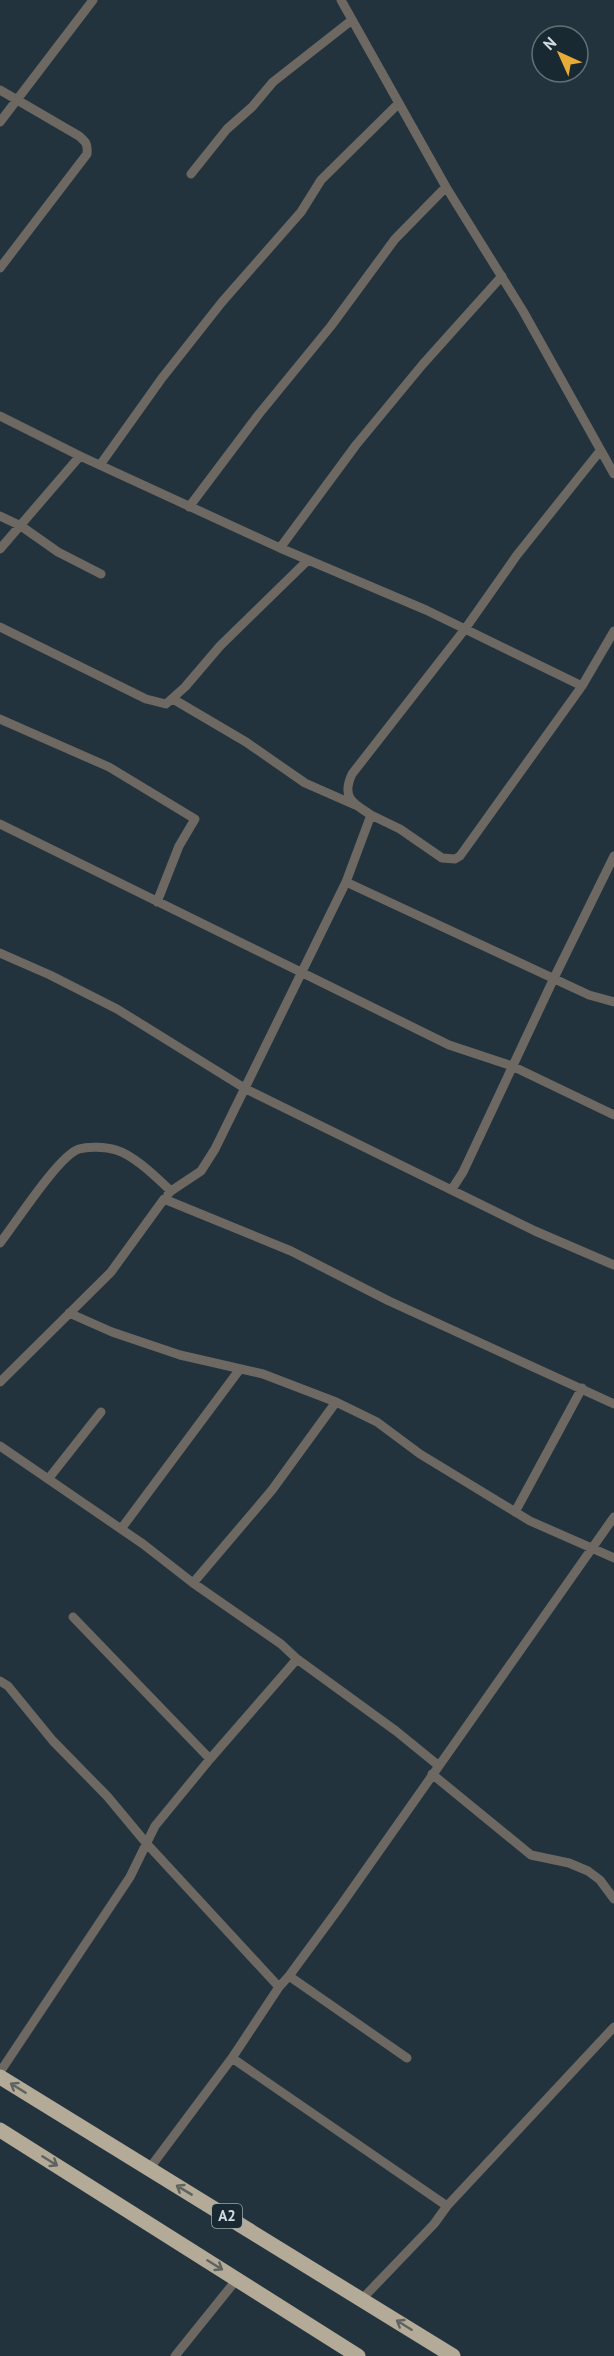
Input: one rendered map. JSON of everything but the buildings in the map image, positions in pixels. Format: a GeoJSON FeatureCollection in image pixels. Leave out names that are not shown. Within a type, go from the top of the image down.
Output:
{"type":"FeatureCollection","features":[{"type":"Feature","properties":{"kind":"highway","name":"A2"},"geometry":{"type":"LineString","coordinates":[[0,2077],[453,2356]]}},
{"type":"Feature","properties":{"kind":"highway"},"geometry":{"type":"LineString","coordinates":[[0,2130],[358,2356]]}},
{"type":"Feature","properties":{"kind":"street"},"geometry":{"type":"LineString","coordinates":[[0,122],[93,0]]}},
{"type":"Feature","properties":{"kind":"street"},"geometry":{"type":"LineString","coordinates":[[341,0],[446,187],[502,276],[614,474]]}},
{"type":"Feature","properties":{"kind":"street"},"geometry":{"type":"LineString","coordinates":[[191,174],[227,129],[252,107],[273,82],[352,20]]}},
{"type":"Feature","properties":{"kind":"street"},"geometry":{"type":"LineString","coordinates":[[0,90],[79,136],[86,142],[88,148],[87,154],[0,268]]}},
{"type":"Feature","properties":{"kind":"street"},"geometry":{"type":"LineString","coordinates":[[100,465],[222,302],[301,212],[321,180],[399,103]]}},
{"type":"Feature","properties":{"kind":"street"},"geometry":{"type":"LineString","coordinates":[[189,507],[259,414],[330,326],[395,238],[446,187]]}},
{"type":"Feature","properties":{"kind":"street"},"geometry":{"type":"LineString","coordinates":[[280,548],[364,436],[423,364],[502,276]]}},
{"type":"Feature","properties":{"kind":"street"},"geometry":{"type":"LineString","coordinates":[[0,416],[189,507],[426,610],[582,686]]}},
{"type":"Feature","properties":{"kind":"street"},"geometry":{"type":"LineString","coordinates":[[357,806],[348,794],[347,785],[352,774],[465,629],[517,555],[600,451]]}},
{"type":"Feature","properties":{"kind":"street"},"geometry":{"type":"LineString","coordinates":[[0,549],[80,456]]}},
{"type":"Feature","properties":{"kind":"street"},"geometry":{"type":"LineString","coordinates":[[0,516],[21,526],[58,552],[101,574]]}},
{"type":"Feature","properties":{"kind":"street"},"geometry":{"type":"LineString","coordinates":[[0,627],[146,699],[166,704],[220,646],[308,560]]}},
{"type":"Feature","properties":{"kind":"street"},"geometry":{"type":"LineString","coordinates":[[173,699],[246,742],[305,783],[357,806],[400,829],[442,858],[455,859],[460,856],[500,802],[582,686],[614,631]]}},
{"type":"Feature","properties":{"kind":"street"},"geometry":{"type":"LineString","coordinates":[[0,719],[109,768],[195,819],[179,846],[157,902]]}},
{"type":"Feature","properties":{"kind":"street"},"geometry":{"type":"LineString","coordinates":[[0,1383],[111,1272],[171,1191],[201,1171],[246,1089],[303,973],[346,882],[371,815]]}},
{"type":"Feature","properties":{"kind":"street"},"geometry":{"type":"LineString","coordinates":[[0,824],[449,1045],[512,1066],[614,1115]]}},
{"type":"Feature","properties":{"kind":"street"},"geometry":{"type":"LineString","coordinates":[[452,1189],[463,1172],[614,856]]}},
{"type":"Feature","properties":{"kind":"street"},"geometry":{"type":"LineString","coordinates":[[346,882],[589,995],[614,1002]]}},
{"type":"Feature","properties":{"kind":"street"},"geometry":{"type":"LineString","coordinates":[[0,954],[50,975],[117,1009],[246,1089],[535,1231],[614,1264]]}},
{"type":"Feature","properties":{"kind":"street"},"geometry":{"type":"LineString","coordinates":[[0,1243],[52,1173],[78,1149],[117,1150],[171,1191]]}},
{"type":"Feature","properties":{"kind":"street"},"geometry":{"type":"LineString","coordinates":[[164,1199],[291,1251],[389,1301],[614,1404]]}},
{"type":"Feature","properties":{"kind":"street"},"geometry":{"type":"LineString","coordinates":[[69,1313],[112,1332],[180,1355],[262,1374],[336,1402],[377,1422],[420,1454],[515,1512],[614,1558]]}},
{"type":"Feature","properties":{"kind":"street"},"geometry":{"type":"LineString","coordinates":[[122,1529],[240,1369]]}},
{"type":"Feature","properties":{"kind":"street"},"geometry":{"type":"LineString","coordinates":[[515,1512],[582,1389]]}},
{"type":"Feature","properties":{"kind":"street"},"geometry":{"type":"LineString","coordinates":[[193,1583],[286,1473],[336,1402]]}},
{"type":"Feature","properties":{"kind":"street"},"geometry":{"type":"LineString","coordinates":[[49,1478],[101,1412]]}},
{"type":"Feature","properties":{"kind":"street"},"geometry":{"type":"LineString","coordinates":[[0,1446],[122,1529],[388,1725],[531,1855],[569,1863],[588,1871],[600,1880],[614,1899]]}},
{"type":"Feature","properties":{"kind":"street"},"geometry":{"type":"LineString","coordinates":[[149,2169],[232,2058],[279,1987],[436,1770],[614,1517]]}},
{"type":"Feature","properties":{"kind":"street"},"geometry":{"type":"LineString","coordinates":[[73,1617],[210,1759]]}},
{"type":"Feature","properties":{"kind":"street"},"geometry":{"type":"LineString","coordinates":[[0,2072],[130,1877],[155,1826],[297,1659]]}},
{"type":"Feature","properties":{"kind":"street"},"geometry":{"type":"LineString","coordinates":[[0,1681],[8,1686],[53,1741],[106,1796],[147,1844],[279,1987]]}},
{"type":"Feature","properties":{"kind":"street"},"geometry":{"type":"LineString","coordinates":[[289,1976],[407,2058]]}},
{"type":"Feature","properties":{"kind":"street"},"geometry":{"type":"LineString","coordinates":[[362,2299],[434,2224],[447,2206],[614,2027]]}},
{"type":"Feature","properties":{"kind":"street"},"geometry":{"type":"LineString","coordinates":[[232,2058],[447,2206]]}},
{"type":"Feature","properties":{"kind":"street"},"geometry":{"type":"LineString","coordinates":[[175,2356],[237,2279]]}}]}
